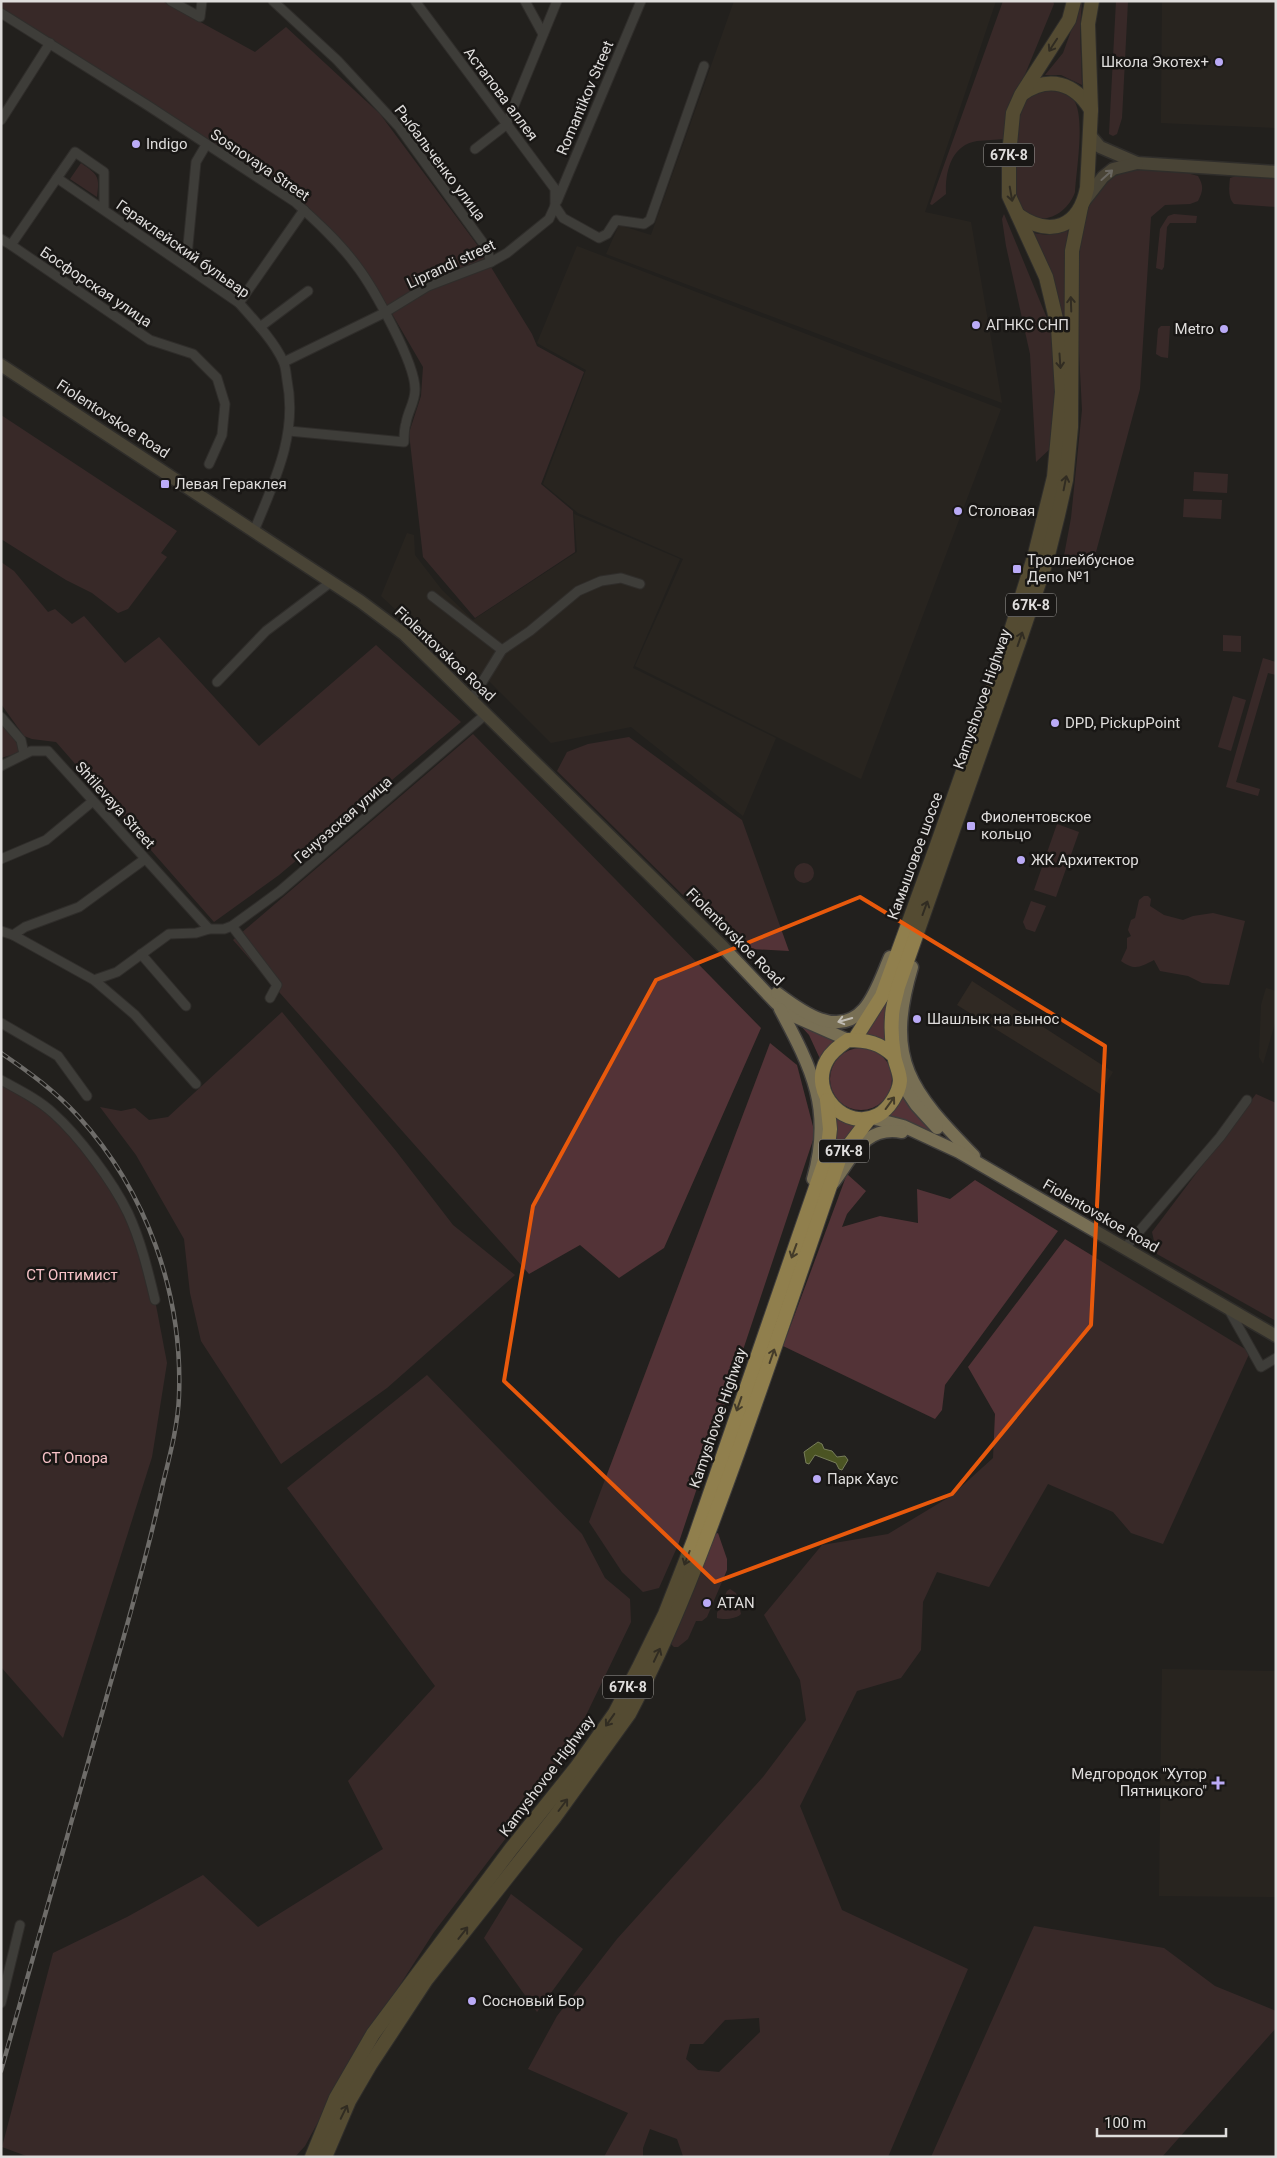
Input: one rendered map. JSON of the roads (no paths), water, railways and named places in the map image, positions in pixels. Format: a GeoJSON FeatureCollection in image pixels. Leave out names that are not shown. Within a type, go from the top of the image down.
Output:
{"type":"FeatureCollection","features":[{"type":"Feature","properties":{"kind":"main road"},"geometry":{"type":"LineString","coordinates":[[1021,95],[1068,20],[1074,1]]}},
{"type":"Feature","properties":{"kind":"main road","name":"Kamyshovoe Highway"},"geometry":{"type":"LineString","coordinates":[[914,943],[1026,623],[1047,559],[1066,480],[1071,427],[1072,251],[1087,188],[1091,110],[1088,24],[1092,1]]}},
{"type":"Feature","properties":{"kind":"main road"},"geometry":{"type":"LineString","coordinates":[[1021,95],[1039,84],[1049,82],[1059,84],[1078,94],[1091,110]]}},
{"type":"Feature","properties":{"kind":"main road","name":"67К-8"},"geometry":{"type":"LineString","coordinates":[[1018,215],[1010,196],[1009,155],[1013,113],[1021,95]]}},
{"type":"Feature","properties":{"kind":"main road"},"geometry":{"type":"LineString","coordinates":[[1090,135],[1100,147],[1137,163]]}},
{"type":"Feature","properties":{"kind":"main road"},"geometry":{"type":"LineString","coordinates":[[1018,215],[1045,228],[1066,223],[1103,177],[1113,169],[1137,163],[1276,172]]}},
{"type":"Feature","properties":{"kind":"main road","name":"Камышовое шоссе"},"geometry":{"type":"LineString","coordinates":[[821,1079],[826,1062],[831,1054],[851,1040],[882,996],[999,670],[1035,554],[1054,477],[1062,392],[1058,328],[1046,278],[1018,215]]}},
{"type":"Feature","properties":{"kind":"main road","name":"Fiolentovskoe Road"},"geometry":{"type":"LineString","coordinates":[[1,365],[331,582],[404,634],[724,947],[776,1002],[790,1014],[851,1040]]}},
{"type":"Feature","properties":{"kind":"main road"},"geometry":{"type":"LineString","coordinates":[[752,978],[769,987],[799,1010],[818,1020],[839,1022],[855,1017],[864,1010],[872,997],[908,924]]}},
{"type":"Feature","properties":{"kind":"main road"},"geometry":{"type":"LineString","coordinates":[[914,943],[915,956],[904,992],[900,1030],[903,1059],[916,1088],[946,1126],[985,1167]]}},
{"type":"Feature","properties":{"kind":"main road","name":"67К-8"},"geometry":{"type":"LineString","coordinates":[[829,1189],[840,1158],[870,1118],[881,1113],[888,1105],[897,1090],[900,1081],[894,1056],[892,1016],[898,987],[914,943]]}},
{"type":"Feature","properties":{"kind":"main road"},"geometry":{"type":"LineString","coordinates":[[776,1002],[803,1051],[812,1076],[822,1129],[816,1168],[806,1201],[806,1216]]}},
{"type":"Feature","properties":{"kind":"main road","name":"Fiolentovskoe Road"},"geometry":{"type":"LineString","coordinates":[[790,1014],[810,1051],[821,1079]]}},
{"type":"Feature","properties":{"kind":"main road"},"geometry":{"type":"LineString","coordinates":[[851,1040],[876,1043],[886,1048],[894,1056]]}},
{"type":"Feature","properties":{"kind":"main road","name":"67К-8"},"geometry":{"type":"LineString","coordinates":[[821,1079],[822,1089],[827,1100],[839,1111],[849,1116],[870,1118]]}},
{"type":"Feature","properties":{"kind":"main road","name":"Fiolentovskoe Road"},"geometry":{"type":"LineString","coordinates":[[900,1081],[916,1105],[959,1152]]}},
{"type":"Feature","properties":{"kind":"main road","name":"Kamyshovoe Highway"},"geometry":{"type":"LineString","coordinates":[[312,2157],[336,2098],[373,2034],[512,1849],[576,1768],[615,1712],[665,1614],[694,1540],[827,1155],[830,1130],[827,1100]]}},
{"type":"Feature","properties":{"kind":"main road","name":"Fiolentovskoe Road"},"geometry":{"type":"LineString","coordinates":[[870,1118],[903,1126],[959,1152],[1276,1336]]}},
{"type":"Feature","properties":{"kind":"main road"},"geometry":{"type":"LineString","coordinates":[[829,1189],[850,1157],[870,1137],[878,1132],[888,1130],[904,1133],[925,1142],[946,1146]]}},
{"type":"Feature","properties":{"kind":"main road","name":"Kamyshovoe Highway"},"geometry":{"type":"LineString","coordinates":[[325,2157],[345,2110],[366,2072],[426,1980],[578,1785],[628,1714],[636,1699],[673,1622],[720,1501],[829,1189]]}},
{"type":"Feature","properties":{"kind":"street"},"geometry":{"type":"LineString","coordinates":[[171,1],[200,17],[202,1]]}},
{"type":"Feature","properties":{"kind":"street","name":"Рыбальченко улица"},"geometry":{"type":"LineString","coordinates":[[273,1],[337,60],[399,127],[486,247],[491,262]]}},
{"type":"Feature","properties":{"kind":"street","name":"Астапова аллея"},"geometry":{"type":"LineString","coordinates":[[415,1],[555,189],[555,206]]}},
{"type":"Feature","properties":{"kind":"street"},"geometry":{"type":"LineString","coordinates":[[524,1],[543,34]]}},
{"type":"Feature","properties":{"kind":"street"},"geometry":{"type":"LineString","coordinates":[[474,149],[506,125],[557,1]]}},
{"type":"Feature","properties":{"kind":"street","name":"Romantikov Street"},"geometry":{"type":"LineString","coordinates":[[555,206],[641,1]]}},
{"type":"Feature","properties":{"kind":"street","name":"Sosnovaya Street"},"geometry":{"type":"LineString","coordinates":[[1,13],[280,192],[304,210],[357,266],[407,358],[415,389],[412,407],[406,422],[404,442],[290,432]]}},
{"type":"Feature","properties":{"kind":"street"},"geometry":{"type":"LineString","coordinates":[[1,120],[50,43]]}},
{"type":"Feature","properties":{"kind":"street"},"geometry":{"type":"LineString","coordinates":[[555,206],[563,218],[599,238],[607,234],[616,220],[644,224],[650,220],[704,66]]}},
{"type":"Feature","properties":{"kind":"street"},"geometry":{"type":"LineString","coordinates":[[186,266],[196,162],[206,145]]}},
{"type":"Feature","properties":{"kind":"street","name":"Гераклейский бульвар"},"geometry":{"type":"LineString","coordinates":[[104,210],[104,172],[75,152],[57,178],[239,303],[260,327],[284,362],[290,396],[290,432],[275,479],[254,531]]}},
{"type":"Feature","properties":{"kind":"street"},"geometry":{"type":"LineString","coordinates":[[11,245],[57,178]]}},
{"type":"Feature","properties":{"kind":"street","name":"Liprandi street"},"geometry":{"type":"LineString","coordinates":[[284,362],[384,313],[428,286],[491,262],[507,253],[549,219],[555,206]]}},
{"type":"Feature","properties":{"kind":"street"},"geometry":{"type":"LineString","coordinates":[[239,303],[304,210]]}},
{"type":"Feature","properties":{"kind":"street","name":"Босфорская улица"},"geometry":{"type":"LineString","coordinates":[[1,239],[150,340],[193,354],[217,378],[225,404],[222,435],[208,464]]}},
{"type":"Feature","properties":{"kind":"street"},"geometry":{"type":"LineString","coordinates":[[260,327],[308,291]]}},
{"type":"Feature","properties":{"kind":"street"},"geometry":{"type":"LineString","coordinates":[[471,700],[502,650],[530,631],[578,591],[601,581],[621,578],[640,584]]}},
{"type":"Feature","properties":{"kind":"street"},"geometry":{"type":"LineString","coordinates":[[217,682],[266,631],[331,582]]}},
{"type":"Feature","properties":{"kind":"street"},"geometry":{"type":"LineString","coordinates":[[432,596],[502,650]]}},
{"type":"Feature","properties":{"kind":"street","name":"Генуэзская улица"},"geometry":{"type":"LineString","coordinates":[[94,980],[117,972],[169,934],[196,933],[208,929],[224,929],[232,926],[280,892],[486,714]]}},
{"type":"Feature","properties":{"kind":"street"},"geometry":{"type":"LineString","coordinates":[[1,717],[20,740],[24,754],[1,766]]}},
{"type":"Feature","properties":{"kind":"street","name":"Shtilevaya Street"},"geometry":{"type":"LineString","coordinates":[[24,754],[40,750],[48,751],[208,929]]}},
{"type":"Feature","properties":{"kind":"street"},"geometry":{"type":"LineString","coordinates":[[1,859],[46,840],[94,801]]}},
{"type":"Feature","properties":{"kind":"street"},"geometry":{"type":"LineString","coordinates":[[13,934],[25,927],[80,907],[146,859]]}},
{"type":"Feature","properties":{"kind":"street"},"geometry":{"type":"LineString","coordinates":[[232,926],[277,985],[270,998]]}},
{"type":"Feature","properties":{"kind":"street"},"geometry":{"type":"LineString","coordinates":[[1,931],[13,934],[94,980],[135,1015],[196,1084]]}},
{"type":"Feature","properties":{"kind":"street"},"geometry":{"type":"LineString","coordinates":[[141,954],[186,1006]]}},
{"type":"Feature","properties":{"kind":"street"},"geometry":{"type":"LineString","coordinates":[[1,1023],[58,1056],[88,1096]]}},
{"type":"Feature","properties":{"kind":"street"},"geometry":{"type":"LineString","coordinates":[[1,1080],[28,1095],[53,1113],[97,1162],[128,1213],[144,1254],[155,1300]]}},
{"type":"Feature","properties":{"kind":"street"},"geometry":{"type":"LineString","coordinates":[[1125,1248],[1220,1136],[1247,1100]]}},
{"type":"Feature","properties":{"kind":"street"},"geometry":{"type":"LineString","coordinates":[[1228,1308],[1261,1367],[1276,1358]]}},
{"type":"Feature","properties":{"kind":"street"},"geometry":{"type":"LineString","coordinates":[[1,2003],[20,1925]]}},
{"type":"Feature","properties":{"kind":"railway"},"geometry":{"type":"LineString","coordinates":[[1,1053],[41,1082],[78,1116],[102,1146],[123,1177],[141,1211],[156,1246],[175,1320],[179,1358],[177,1418],[144,1562],[1,2071]]}},
{"type":"Feature","properties":{"kind":"place","name":"Школа Экотех+"},"geometry":{"type":"Point","coordinates":[1219,62]}},
{"type":"Feature","properties":{"kind":"place","name":"Indigo"},"geometry":{"type":"Point","coordinates":[136,144]}},
{"type":"Feature","properties":{"kind":"place","name":"АГНКС СНП"},"geometry":{"type":"Point","coordinates":[976,325]}},
{"type":"Feature","properties":{"kind":"place","name":"Metro"},"geometry":{"type":"Point","coordinates":[1224,329]}},
{"type":"Feature","properties":{"kind":"place","name":"Левая Гераклея"},"geometry":{"type":"Point","coordinates":[165,484]}},
{"type":"Feature","properties":{"kind":"place","name":"Столовая"},"geometry":{"type":"Point","coordinates":[958,511]}},
{"type":"Feature","properties":{"kind":"place","name":"Троллейбусное Депо №1"},"geometry":{"type":"Point","coordinates":[1017,569]}},
{"type":"Feature","properties":{"kind":"place","name":"DPD, PickupPoint"},"geometry":{"type":"Point","coordinates":[1055,723]}},
{"type":"Feature","properties":{"kind":"place","name":"Фиолентовское кольцо"},"geometry":{"type":"Point","coordinates":[971,826]}},
{"type":"Feature","properties":{"kind":"place","name":"ЖК Архитектор"},"geometry":{"type":"Point","coordinates":[1021,860]}},
{"type":"Feature","properties":{"kind":"place","name":"Шашлык на вынос"},"geometry":{"type":"Point","coordinates":[917,1019]}},
{"type":"Feature","properties":{"kind":"place","name":"Парк Хаус"},"geometry":{"type":"Point","coordinates":[817,1479]}},
{"type":"Feature","properties":{"kind":"place","name":"ATAN"},"geometry":{"type":"Point","coordinates":[707,1603]}},
{"type":"Feature","properties":{"kind":"place","name":"Медгородок \"Хутор Пятницкого\""},"geometry":{"type":"Point","coordinates":[1218,1783]}},
{"type":"Feature","properties":{"kind":"place","name":"Сосновый Бор"},"geometry":{"type":"Point","coordinates":[472,2001]}},
{"type":"Feature","properties":{"kind":"park label","name":"СТ Оптимист"},"geometry":{"type":"Point","coordinates":[72,1275]}},
{"type":"Feature","properties":{"kind":"park label","name":"СТ Опора"},"geometry":{"type":"Point","coordinates":[75,1458]}}]}
